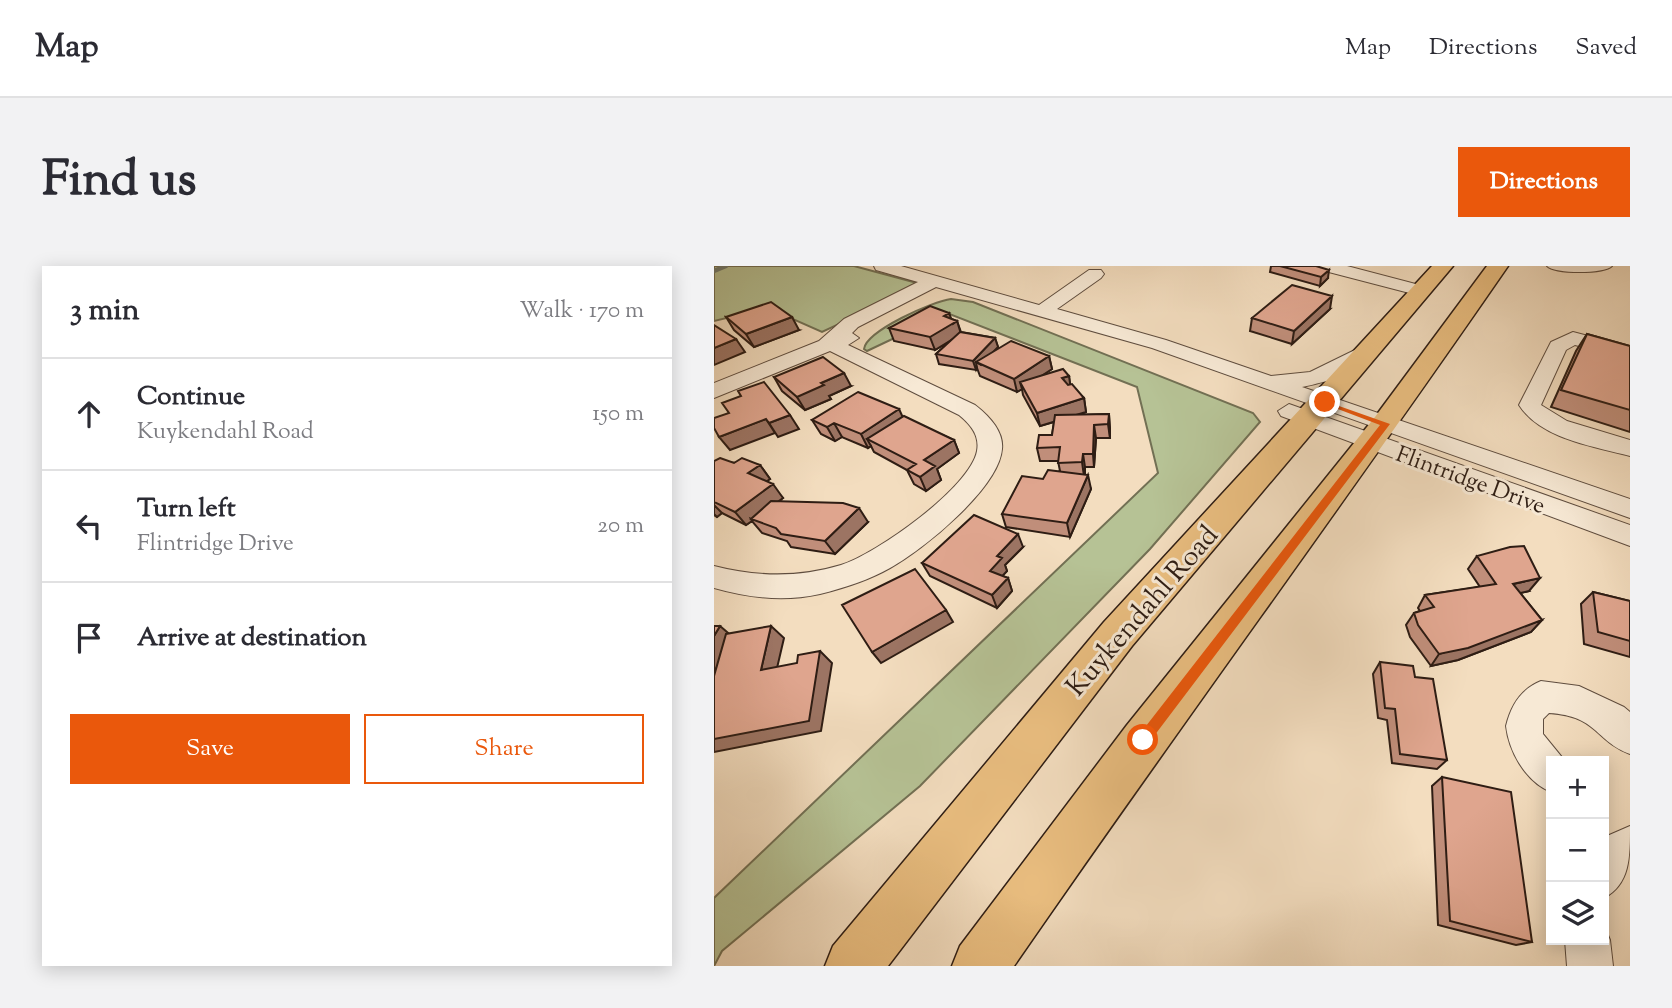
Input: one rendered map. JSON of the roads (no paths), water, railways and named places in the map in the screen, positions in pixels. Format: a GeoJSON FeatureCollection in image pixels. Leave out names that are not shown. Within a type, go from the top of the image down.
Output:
{"type":"FeatureCollection","features":[{"type":"Feature","properties":{"kind":"main road","name":"Kuykendahl Road"},"geometry":{"type":"LineString","coordinates":[[853,966],[1074,687],[1249,483],[1443,266]]}},
{"type":"Feature","properties":{"kind":"main road"},"geometry":{"type":"LineString","coordinates":[[980,966],[1143,740],[1378,433],[1489,273]]}},
{"type":"Feature","properties":{"kind":"street","name":"Flintridge Drive"},"geometry":{"type":"LineString","coordinates":[[882,266],[1159,344],[1239,372],[1317,410]]}},
{"type":"Feature","properties":{"kind":"street"},"geometry":{"type":"LineString","coordinates":[[1327,266],[1421,291]]}},
{"type":"Feature","properties":{"kind":"street"},"geometry":{"type":"LineString","coordinates":[[1555,266],[1611,268]]}},
{"type":"Feature","properties":{"kind":"street"},"geometry":{"type":"LineString","coordinates":[[1041,312],[1095,274]]}},
{"type":"Feature","properties":{"kind":"street"},"geometry":{"type":"LineString","coordinates":[[828,343],[850,323],[935,280]]}},
{"type":"Feature","properties":{"kind":"street"},"geometry":{"type":"LineString","coordinates":[[714,391],[761,374],[828,343],[870,329],[955,286]]}},
{"type":"Feature","properties":{"kind":"street","name":"Flintridge Drive"},"geometry":{"type":"LineString","coordinates":[[1041,312],[1059,326],[1083,337],[1317,410],[1630,536]]}},
{"type":"Feature","properties":{"kind":"street"},"geometry":{"type":"LineString","coordinates":[[1630,353],[1573,338],[1559,344],[1530,405],[1535,414],[1549,422],[1630,448]]}},
{"type":"Feature","properties":{"kind":"street"},"geometry":{"type":"LineString","coordinates":[[714,577],[759,588],[808,585],[836,578],[885,557],[958,499],[984,470],[990,451],[987,430],[967,410],[828,343]]}},
{"type":"Feature","properties":{"kind":"street"},"geometry":{"type":"LineString","coordinates":[[1239,372],[1303,381],[1322,377],[1368,351]]}},
{"type":"Feature","properties":{"kind":"street","name":"Flintridge Drive"},"geometry":{"type":"LineString","coordinates":[[1378,433],[1630,509]]}},
{"type":"Feature","properties":{"kind":"street"},"geometry":{"type":"LineString","coordinates":[[1546,767],[1538,758],[1522,726],[1526,710],[1541,697],[1565,697],[1597,707],[1630,737]]}},
{"type":"Feature","properties":{"kind":"street"},"geometry":{"type":"LineString","coordinates":[[1588,945],[1590,966]]}},
{"type":"Feature","properties":{"kind":"waterway"},"geometry":{"type":"LineString","coordinates":[[714,271],[726,266]]}}]}
